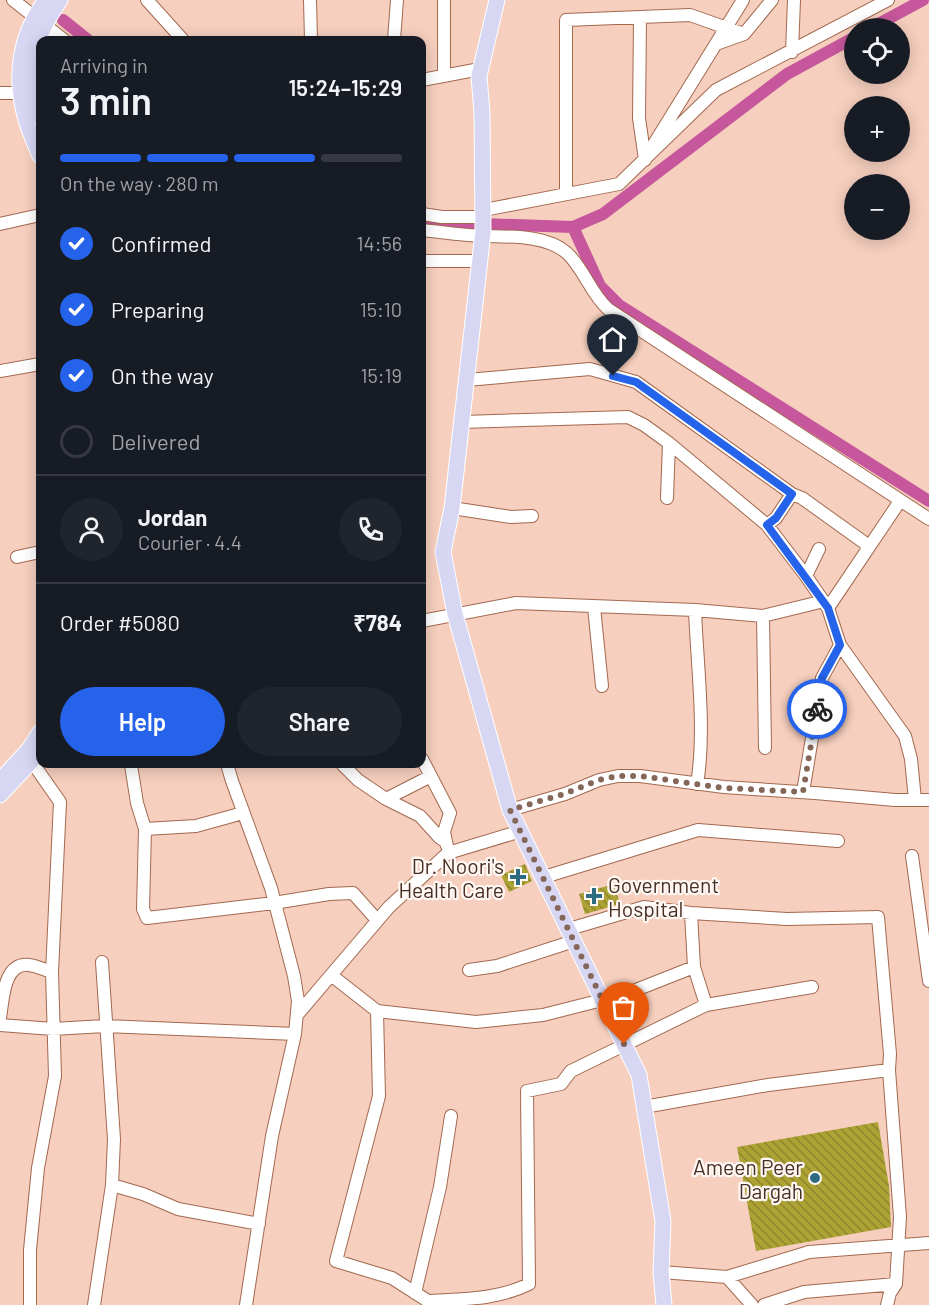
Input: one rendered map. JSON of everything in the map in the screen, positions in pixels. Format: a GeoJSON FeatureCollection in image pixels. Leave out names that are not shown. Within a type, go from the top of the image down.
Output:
{"type":"FeatureCollection","features":[{"type":"Feature","properties":{"kind":"main road"},"geometry":{"type":"LineString","coordinates":[[36,36],[46,0]]}},
{"type":"Feature","properties":{"kind":"main road"},"geometry":{"type":"LineString","coordinates":[[39,21],[60,0]]}},
{"type":"Feature","properties":{"kind":"main road"},"geometry":{"type":"LineString","coordinates":[[497,0],[479,76],[483,222],[452,508],[444,552],[455,614],[510,810],[639,1075],[663,1221],[661,1272],[664,1305]]}},
{"type":"Feature","properties":{"kind":"main road"},"geometry":{"type":"LineString","coordinates":[[36,37],[25,119],[36,146]]}},
{"type":"Feature","properties":{"kind":"main road"},"geometry":{"type":"LineString","coordinates":[[27,93],[36,110]]}},
{"type":"Feature","properties":{"kind":"main road"},"geometry":{"type":"LineString","coordinates":[[0,781],[36,738]]}},
{"type":"Feature","properties":{"kind":"main road"},"geometry":{"type":"LineString","coordinates":[[0,795],[36,757]]}},
{"type":"Feature","properties":{"kind":"street"},"geometry":{"type":"LineString","coordinates":[[13,0],[59,36]]}},
{"type":"Feature","properties":{"kind":"street"},"geometry":{"type":"LineString","coordinates":[[147,0],[179,36]]}},
{"type":"Feature","properties":{"kind":"street"},"geometry":{"type":"LineString","coordinates":[[310,0],[311,36]]}},
{"type":"Feature","properties":{"kind":"street"},"geometry":{"type":"LineString","coordinates":[[394,36],[397,0]]}},
{"type":"Feature","properties":{"kind":"street"},"geometry":{"type":"LineString","coordinates":[[444,0],[444,76]]}},
{"type":"Feature","properties":{"kind":"street"},"geometry":{"type":"LineString","coordinates":[[645,160],[743,0]]}},
{"type":"Feature","properties":{"kind":"street"},"geometry":{"type":"LineString","coordinates":[[716,44],[744,34],[772,0]]}},
{"type":"Feature","properties":{"kind":"street"},"geometry":{"type":"LineString","coordinates":[[792,52],[795,0]]}},
{"type":"Feature","properties":{"kind":"street"},"geometry":{"type":"LineString","coordinates":[[426,229],[483,222],[566,194],[619,184],[716,90],[888,0]]}},
{"type":"Feature","properties":{"kind":"street"},"geometry":{"type":"LineString","coordinates":[[566,194],[566,20],[690,15],[744,34]]}},
{"type":"Feature","properties":{"kind":"street"},"geometry":{"type":"LineString","coordinates":[[640,18],[639,118],[645,160]]}},
{"type":"Feature","properties":{"kind":"street"},"geometry":{"type":"LineString","coordinates":[[426,79],[480,69]]}},
{"type":"Feature","properties":{"kind":"street"},"geometry":{"type":"LineString","coordinates":[[0,93],[27,93]]}},
{"type":"Feature","properties":{"kind":"street"},"geometry":{"type":"LineString","coordinates":[[426,215],[483,222],[523,238],[558,248],[567,254],[600,302],[608,309],[929,519]]}},
{"type":"Feature","properties":{"kind":"street"},"geometry":{"type":"LineString","coordinates":[[0,224],[36,216]]}},
{"type":"Feature","properties":{"kind":"street"},"geometry":{"type":"LineString","coordinates":[[426,261],[480,261]]}},
{"type":"Feature","properties":{"kind":"street"},"geometry":{"type":"LineString","coordinates":[[0,371],[36,365]]}},
{"type":"Feature","properties":{"kind":"street"},"geometry":{"type":"LineString","coordinates":[[467,380],[590,369],[636,382],[869,546]]}},
{"type":"Feature","properties":{"kind":"street"},"geometry":{"type":"LineString","coordinates":[[462,422],[628,417],[644,425],[669,443],[767,525],[826,604],[840,645],[905,736],[911,759],[915,800]]}},
{"type":"Feature","properties":{"kind":"street"},"geometry":{"type":"LineString","coordinates":[[667,498],[669,443]]}},
{"type":"Feature","properties":{"kind":"street"},"geometry":{"type":"LineString","coordinates":[[767,525],[776,518],[792,494]]}},
{"type":"Feature","properties":{"kind":"street"},"geometry":{"type":"LineString","coordinates":[[426,620],[516,603],[695,610],[764,616],[826,604],[900,501]]}},
{"type":"Feature","properties":{"kind":"street"},"geometry":{"type":"LineString","coordinates":[[452,508],[510,517],[532,516]]}},
{"type":"Feature","properties":{"kind":"street"},"geometry":{"type":"LineString","coordinates":[[806,576],[819,549]]}},
{"type":"Feature","properties":{"kind":"street"},"geometry":{"type":"LineString","coordinates":[[17,556],[36,553]]}},
{"type":"Feature","properties":{"kind":"street"},"geometry":{"type":"LineString","coordinates":[[594,607],[602,686]]}},
{"type":"Feature","properties":{"kind":"street"},"geometry":{"type":"LineString","coordinates":[[695,610],[700,724],[700,766],[697,784]]}},
{"type":"Feature","properties":{"kind":"street"},"geometry":{"type":"LineString","coordinates":[[764,616],[765,748]]}},
{"type":"Feature","properties":{"kind":"street"},"geometry":{"type":"LineString","coordinates":[[803,792],[822,678],[840,645]]}},
{"type":"Feature","properties":{"kind":"street"},"geometry":{"type":"LineString","coordinates":[[426,767],[450,813],[444,832],[447,847]]}},
{"type":"Feature","properties":{"kind":"street"},"geometry":{"type":"LineString","coordinates":[[30,1305],[30,1250],[38,1168],[55,1076],[52,972],[60,802],[42,768]]}},
{"type":"Feature","properties":{"kind":"street"},"geometry":{"type":"LineString","coordinates":[[131,768],[137,803],[145,829],[143,909],[147,918],[329,894],[353,893],[377,920]]}},
{"type":"Feature","properties":{"kind":"street"},"geometry":{"type":"LineString","coordinates":[[228,768],[271,888],[294,976],[298,1001],[295,1034],[272,1136],[246,1305]]}},
{"type":"Feature","properties":{"kind":"street"},"geometry":{"type":"LineString","coordinates":[[346,768],[358,780],[386,799],[420,816],[447,847]]}},
{"type":"Feature","properties":{"kind":"street"},"geometry":{"type":"LineString","coordinates":[[386,799],[431,776]]}},
{"type":"Feature","properties":{"kind":"street"},"geometry":{"type":"LineString","coordinates":[[510,810],[564,794],[599,780],[618,776],[724,788],[895,800],[929,800]]}},
{"type":"Feature","properties":{"kind":"street"},"geometry":{"type":"LineString","coordinates":[[145,829],[196,826],[243,813]]}},
{"type":"Feature","properties":{"kind":"street"},"geometry":{"type":"LineString","coordinates":[[544,877],[698,830],[838,841]]}},
{"type":"Feature","properties":{"kind":"street"},"geometry":{"type":"LineString","coordinates":[[297,1015],[388,907],[447,847],[521,831]]}},
{"type":"Feature","properties":{"kind":"street"},"geometry":{"type":"LineString","coordinates":[[912,856],[929,981]]}},
{"type":"Feature","properties":{"kind":"street"},"geometry":{"type":"LineString","coordinates":[[469,970],[497,966],[644,907],[691,913],[787,919],[878,916],[891,1054],[889,1070],[900,1217],[896,1284],[890,1293],[887,1305]]}},
{"type":"Feature","properties":{"kind":"street"},"geometry":{"type":"LineString","coordinates":[[691,913],[694,967],[706,1005]]}},
{"type":"Feature","properties":{"kind":"street"},"geometry":{"type":"LineString","coordinates":[[94,1305],[112,1185],[114,1139],[102,962]]}},
{"type":"Feature","properties":{"kind":"street"},"geometry":{"type":"LineString","coordinates":[[0,1018],[7,978],[20,966],[27,965],[52,972]]}},
{"type":"Feature","properties":{"kind":"street"},"geometry":{"type":"LineString","coordinates":[[331,975],[377,1011],[476,1022],[543,1016],[602,999],[613,999],[694,967]]}},
{"type":"Feature","properties":{"kind":"street"},"geometry":{"type":"LineString","coordinates":[[377,1011],[379,1096],[336,1261],[392,1278],[428,1303],[487,1298],[514,1292],[529,1284],[528,1091],[561,1084],[571,1071],[706,1005],[812,987]]}},
{"type":"Feature","properties":{"kind":"street"},"geometry":{"type":"LineString","coordinates":[[0,1025],[54,1029],[105,1026],[295,1034]]}},
{"type":"Feature","properties":{"kind":"street"},"geometry":{"type":"LineString","coordinates":[[644,1107],[768,1085],[889,1070]]}},
{"type":"Feature","properties":{"kind":"street"},"geometry":{"type":"LineString","coordinates":[[415,1293],[440,1187],[451,1116]]}},
{"type":"Feature","properties":{"kind":"street"},"geometry":{"type":"LineString","coordinates":[[112,1185],[143,1194],[178,1209],[259,1224]]}},
{"type":"Feature","properties":{"kind":"street"},"geometry":{"type":"LineString","coordinates":[[661,1272],[727,1278],[809,1252],[929,1243]]}},
{"type":"Feature","properties":{"kind":"street"},"geometry":{"type":"LineString","coordinates":[[727,1278],[752,1305]]}},
{"type":"Feature","properties":{"kind":"street"},"geometry":{"type":"LineString","coordinates":[[764,1305],[804,1292],[896,1284]]}},
{"type":"Feature","properties":{"kind":"street"},"geometry":{"type":"LineString","coordinates":[[514,1292],[516,1305]]}},
{"type":"Feature","properties":{"kind":"building"},"geometry":{"type":"Polygon","coordinates":[[[525,864],[532,881],[509,892],[501,875],[525,864]]]}},
{"type":"Feature","properties":{"kind":"building"},"geometry":{"type":"Polygon","coordinates":[[[614,884],[620,904],[585,914],[579,894],[614,884]]]}},
{"type":"Feature","properties":{"kind":"building","name":"Ameen Peer Dargah"},"geometry":{"type":"Polygon","coordinates":[[[878,1122],[889,1186],[891,1227],[756,1251],[737,1147],[878,1122]]]}},
{"type":"Feature","properties":{"kind":"waterway"},"geometry":{"type":"LineString","coordinates":[[890,18],[923,0]]}},
{"type":"Feature","properties":{"kind":"waterway"},"geometry":{"type":"LineString","coordinates":[[63,20],[83,36]]}},
{"type":"Feature","properties":{"kind":"waterway"},"geometry":{"type":"LineString","coordinates":[[426,222],[573,227],[603,214],[787,74],[844,43]]}},
{"type":"Feature","properties":{"kind":"waterway"},"geometry":{"type":"LineString","coordinates":[[573,227],[600,286],[619,305],[929,501]]}},
{"type":"Feature","properties":{"kind":"way so far"},"geometry":{"type":"LineString","coordinates":[[624,1044],[510,810],[564,794],[599,780],[618,776],[640,776],[724,788],[803,792],[817,709]]}},
{"type":"Feature","properties":{"kind":"place","name":"Dr. Noori's Health Care"},"geometry":{"type":"Point","coordinates":[518,877]}},
{"type":"Feature","properties":{"kind":"place","name":"Government Hospital"},"geometry":{"type":"Point","coordinates":[594,896]}},
{"type":"Feature","properties":{"kind":"place","name":"Ameen Peer Dargah"},"geometry":{"type":"Point","coordinates":[815,1178]}},
{"type":"Feature","properties":{"kind":"route"},"geometry":{"type":"LineString","coordinates":[[613,376],[636,382],[792,494],[776,518],[767,525],[828,608],[840,645],[822,678],[817,709]]}}]}
